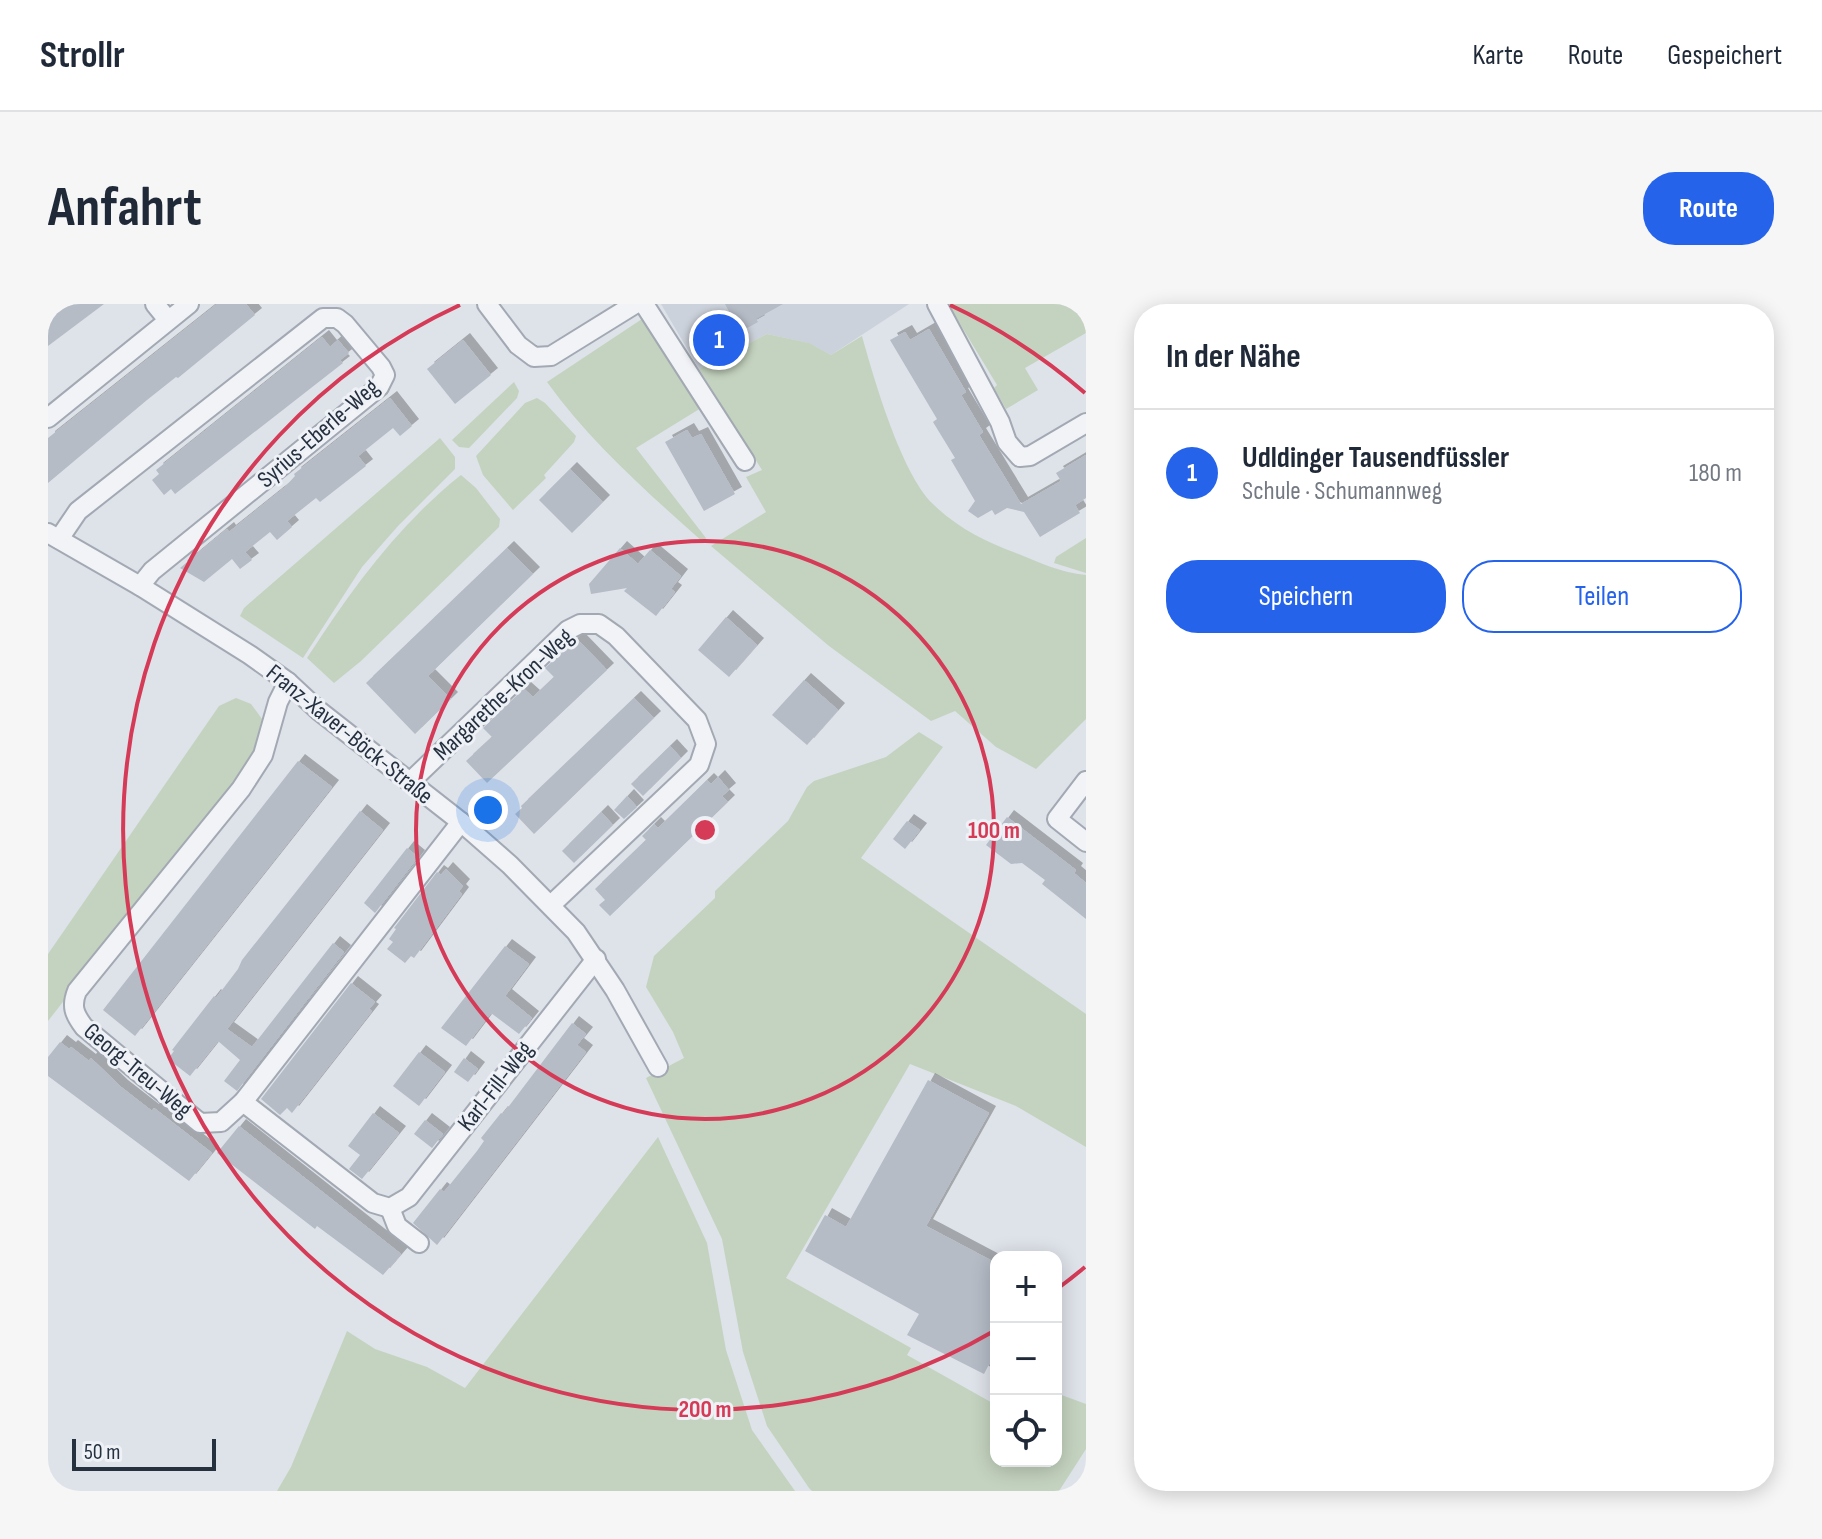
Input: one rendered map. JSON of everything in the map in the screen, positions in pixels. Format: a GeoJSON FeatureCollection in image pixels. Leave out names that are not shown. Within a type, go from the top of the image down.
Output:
{"type":"FeatureCollection","features":[{"type":"Feature","properties":{"kind":"street"},"geometry":{"type":"LineString","coordinates":[[155,304],[168,320]]}},
{"type":"Feature","properties":{"kind":"street"},"geometry":{"type":"LineString","coordinates":[[48,418],[189,304]]}},
{"type":"Feature","properties":{"kind":"street"},"geometry":{"type":"LineString","coordinates":[[487,304],[518,345],[534,357],[551,356],[635,304]]}},
{"type":"Feature","properties":{"kind":"street"},"geometry":{"type":"LineString","coordinates":[[644,304],[745,461]]}},
{"type":"Feature","properties":{"kind":"street"},"geometry":{"type":"LineString","coordinates":[[937,304],[1000,422],[1007,442],[1020,457],[1030,456],[1086,423]]}},
{"type":"Feature","properties":{"kind":"street","name":"Syrius-Eberle-Weg"},"geometry":{"type":"LineString","coordinates":[[53,536],[78,511],[323,318],[337,318],[345,324],[381,367],[385,375],[379,387],[152,571],[140,586]]}},
{"type":"Feature","properties":{"kind":"street","name":"Franz-Xaver-Böck-Straße"},"geometry":{"type":"LineString","coordinates":[[53,536],[250,655],[288,682],[318,710],[461,822],[552,904],[596,959],[658,1067]]}},
{"type":"Feature","properties":{"kind":"street","name":"Margarethe-Kron-Weg"},"geometry":{"type":"LineString","coordinates":[[410,782],[568,630],[580,624],[599,624],[616,636],[697,720],[706,744],[699,765],[552,904]]}},
{"type":"Feature","properties":{"kind":"street","name":"Georg-Treu-Weg"},"geometry":{"type":"LineString","coordinates":[[288,682],[278,702],[263,755],[241,789],[77,991],[72,1003],[75,1015],[84,1027],[200,1123],[221,1122],[243,1102],[461,822]]}},
{"type":"Feature","properties":{"kind":"street"},"geometry":{"type":"LineString","coordinates":[[1086,781],[1057,819],[1086,842]]}},
{"type":"Feature","properties":{"kind":"street","name":"Karl-Fill-Weg"},"geometry":{"type":"LineString","coordinates":[[390,1208],[409,1197],[596,959]]}},
{"type":"Feature","properties":{"kind":"street"},"geometry":{"type":"LineString","coordinates":[[243,1102],[373,1203],[390,1208],[397,1226],[419,1243]]}},
{"type":"Feature","properties":{"kind":"shaded area"},"geometry":{"type":"Polygon","coordinates":[[[661,304],[909,304],[831,355],[808,343],[767,334],[699,369],[661,304]]]}},
{"type":"Feature","properties":{"kind":"green space"},"geometry":{"type":"Polygon","coordinates":[[[948,304],[1086,304],[1086,333],[1025,368],[1038,390],[1006,409],[994,388],[997,385],[948,304]]]}},
{"type":"Feature","properties":{"kind":"green space"},"geometry":{"type":"Polygon","coordinates":[[[642,319],[701,408],[636,448],[706,538],[703,542],[601,446],[547,382],[642,319]]]}},
{"type":"Feature","properties":{"kind":"green space"},"geometry":{"type":"Polygon","coordinates":[[[767,334],[809,343],[831,355],[862,336],[900,449],[921,490],[933,504],[961,527],[994,544],[1050,567],[1086,575],[1086,719],[1036,769],[996,747],[955,711],[931,721],[829,646],[711,546],[766,512],[746,477],[762,470],[699,369],[767,334]]]}},
{"type":"Feature","properties":{"kind":"green space"},"geometry":{"type":"Polygon","coordinates":[[[514,382],[519,391],[517,398],[469,448],[459,447],[452,440],[514,382]]]}},
{"type":"Feature","properties":{"kind":"green space"},"geometry":{"type":"Polygon","coordinates":[[[537,398],[576,436],[544,475],[546,478],[513,510],[483,475],[476,456],[525,403],[537,398]]]}},
{"type":"Feature","properties":{"kind":"green space"},"geometry":{"type":"Polygon","coordinates":[[[440,438],[455,457],[455,469],[362,567],[303,658],[240,616],[244,608],[440,438]]]}},
{"type":"Feature","properties":{"kind":"green space"},"geometry":{"type":"Polygon","coordinates":[[[461,475],[476,488],[500,519],[499,527],[361,661],[334,683],[307,658],[396,537],[461,475]]]}},
{"type":"Feature","properties":{"kind":"green space"},"geometry":{"type":"Polygon","coordinates":[[[1086,538],[1086,573],[1054,563],[1056,557],[1086,538]]]}},
{"type":"Feature","properties":{"kind":"green space"},"geometry":{"type":"Polygon","coordinates":[[[236,698],[251,704],[262,719],[246,768],[48,1021],[48,954],[219,706],[236,698]]]}},
{"type":"Feature","properties":{"kind":"green space"},"geometry":{"type":"Polygon","coordinates":[[[919,732],[943,747],[861,858],[1086,1014],[1086,1147],[1016,1106],[910,1064],[786,1278],[911,1348],[907,1355],[990,1402],[990,1467],[1062,1467],[1062,1395],[1086,1404],[1086,1449],[1059,1491],[812,1491],[809,1488],[767,1426],[743,1352],[722,1239],[646,1078],[684,1058],[673,1032],[646,987],[654,956],[715,898],[715,891],[788,821],[807,787],[814,781],[886,757],[919,732]]]}},
{"type":"Feature","properties":{"kind":"green space"},"geometry":{"type":"Polygon","coordinates":[[[658,1137],[707,1243],[726,1350],[752,1430],[795,1491],[277,1491],[291,1467],[347,1331],[375,1349],[427,1367],[465,1388],[658,1137]]]}},
{"type":"Feature","properties":{"kind":"building"},"geometry":{"type":"Polygon","coordinates":[[[48,304],[104,304],[48,346],[48,304]]]}},
{"type":"Feature","properties":{"kind":"building"},"geometry":{"type":"Polygon","coordinates":[[[217,304],[246,304],[255,315],[48,483],[48,438],[217,304]]]}},
{"type":"Feature","properties":{"kind":"building"},"geometry":{"type":"Polygon","coordinates":[[[725,304],[783,304],[740,332],[725,304]]]}},
{"type":"Feature","properties":{"kind":"building"},"geometry":{"type":"Polygon","coordinates":[[[929,329],[966,392],[961,395],[983,432],[979,435],[1021,504],[1061,481],[1056,473],[1086,455],[1086,498],[1075,505],[1080,513],[1040,537],[1024,512],[1007,508],[995,515],[992,510],[978,518],[968,511],[975,501],[951,460],[955,458],[933,422],[937,419],[890,340],[905,332],[910,340],[929,329]]]}},
{"type":"Feature","properties":{"kind":"building"},"geometry":{"type":"Polygon","coordinates":[[[322,337],[330,347],[338,340],[349,353],[340,360],[343,363],[175,494],[171,489],[164,495],[152,480],[159,474],[156,470],[322,337]]]}},
{"type":"Feature","properties":{"kind":"building"},"geometry":{"type":"Polygon","coordinates":[[[463,340],[491,375],[455,404],[427,369],[463,340]]]}},
{"type":"Feature","properties":{"kind":"building"},"geometry":{"type":"Polygon","coordinates":[[[390,398],[412,426],[400,436],[393,428],[358,456],[366,466],[320,502],[316,498],[287,521],[292,527],[277,540],[270,532],[245,552],[252,560],[240,569],[232,559],[204,582],[180,568],[284,488],[294,474],[390,398]]]}},
{"type":"Feature","properties":{"kind":"building"},"geometry":{"type":"Polygon","coordinates":[[[687,430],[692,438],[701,434],[735,494],[704,511],[665,442],[687,430]]]}},
{"type":"Feature","properties":{"kind":"building"},"geometry":{"type":"Polygon","coordinates":[[[570,469],[603,502],[572,533],[539,500],[570,469]]]}},
{"type":"Feature","properties":{"kind":"building"},"geometry":{"type":"Polygon","coordinates":[[[507,548],[533,574],[428,676],[451,699],[415,734],[366,683],[507,548]]]}},
{"type":"Feature","properties":{"kind":"building"},"geometry":{"type":"Polygon","coordinates":[[[620,548],[638,564],[650,550],[681,576],[671,589],[675,592],[656,616],[624,591],[627,588],[591,594],[589,584],[620,548]]]}},
{"type":"Feature","properties":{"kind":"building"},"geometry":{"type":"Polygon","coordinates":[[[726,617],[757,645],[729,677],[698,650],[726,617]]]}},
{"type":"Feature","properties":{"kind":"building"},"geometry":{"type":"Polygon","coordinates":[[[577,639],[607,670],[487,783],[466,761],[492,737],[483,728],[524,689],[533,697],[554,677],[545,668],[577,639]]]}},
{"type":"Feature","properties":{"kind":"building"},"geometry":{"type":"Polygon","coordinates":[[[804,680],[838,710],[807,745],[772,715],[804,680]]]}},
{"type":"Feature","properties":{"kind":"building"},"geometry":{"type":"Polygon","coordinates":[[[634,698],[654,718],[534,834],[515,814],[634,698]]]}},
{"type":"Feature","properties":{"kind":"building"},"geometry":{"type":"Polygon","coordinates":[[[670,746],[681,758],[643,796],[631,784],[670,746]]]}},
{"type":"Feature","properties":{"kind":"building"},"geometry":{"type":"Polygon","coordinates":[[[298,761],[332,787],[135,1036],[103,1010],[298,761]]]}},
{"type":"Feature","properties":{"kind":"building"},"geometry":{"type":"Polygon","coordinates":[[[718,777],[729,790],[722,796],[728,802],[610,916],[599,905],[605,900],[595,889],[646,840],[642,836],[654,824],[658,828],[707,780],[711,784],[718,777]]]}},
{"type":"Feature","properties":{"kind":"building"},"geometry":{"type":"Polygon","coordinates":[[[627,796],[637,807],[624,819],[614,810],[627,796]]]}},
{"type":"Feature","properties":{"kind":"building"},"geometry":{"type":"Polygon","coordinates":[[[360,811],[383,830],[227,1029],[252,1047],[333,943],[344,952],[237,1091],[224,1081],[240,1060],[218,1041],[190,1076],[168,1059],[172,1050],[214,996],[216,998],[242,960],[360,811]]]}},
{"type":"Feature","properties":{"kind":"building"},"geometry":{"type":"Polygon","coordinates":[[[601,812],[613,825],[574,863],[562,851],[601,812]]]}},
{"type":"Feature","properties":{"kind":"building"},"geometry":{"type":"Polygon","coordinates":[[[1007,817],[1076,870],[1074,873],[1086,883],[1086,919],[1042,884],[1045,880],[1022,863],[1011,864],[986,845],[1007,817]]]}},
{"type":"Feature","properties":{"kind":"building"},"geometry":{"type":"Polygon","coordinates":[[[907,821],[920,830],[905,849],[893,839],[907,821]]]}},
{"type":"Feature","properties":{"kind":"building"},"geometry":{"type":"Polygon","coordinates":[[[407,848],[418,857],[375,913],[364,903],[407,848]]]}},
{"type":"Feature","properties":{"kind":"building"},"geometry":{"type":"Polygon","coordinates":[[[446,869],[463,886],[459,891],[462,894],[414,958],[411,956],[405,963],[387,949],[393,942],[389,939],[437,872],[441,875],[446,869]]]}},
{"type":"Feature","properties":{"kind":"building"},"geometry":{"type":"Polygon","coordinates":[[[505,946],[529,964],[505,996],[532,1018],[519,1034],[491,1013],[466,1046],[441,1028],[505,946]]]}},
{"type":"Feature","properties":{"kind":"building"},"geometry":{"type":"Polygon","coordinates":[[[351,983],[375,1002],[369,1009],[372,1011],[292,1113],[287,1108],[280,1115],[261,1099],[351,983]]]}},
{"type":"Feature","properties":{"kind":"building"},"geometry":{"type":"Polygon","coordinates":[[[572,1023],[586,1034],[577,1045],[586,1052],[437,1245],[413,1223],[440,1189],[444,1192],[477,1151],[484,1141],[481,1138],[572,1023]]]}},
{"type":"Feature","properties":{"kind":"building"},"geometry":{"type":"Polygon","coordinates":[[[60,1042],[89,1061],[91,1058],[121,1087],[212,1153],[189,1181],[48,1076],[48,1057],[60,1042]]]}},
{"type":"Feature","properties":{"kind":"building"},"geometry":{"type":"Polygon","coordinates":[[[419,1052],[445,1072],[419,1106],[393,1086],[419,1052]]]}},
{"type":"Feature","properties":{"kind":"building"},"geometry":{"type":"Polygon","coordinates":[[[464,1058],[478,1069],[468,1082],[454,1072],[464,1058]]]}},
{"type":"Feature","properties":{"kind":"building"},"geometry":{"type":"Polygon","coordinates":[[[928,1080],[989,1113],[926,1226],[990,1260],[990,1362],[984,1374],[907,1335],[919,1314],[805,1251],[825,1215],[846,1227],[928,1080]]]}},
{"type":"Feature","properties":{"kind":"building"},"geometry":{"type":"Polygon","coordinates":[[[373,1113],[399,1133],[362,1179],[349,1169],[360,1155],[348,1146],[373,1113]]]}},
{"type":"Feature","properties":{"kind":"building"},"geometry":{"type":"Polygon","coordinates":[[[425,1120],[443,1134],[432,1148],[414,1134],[425,1120]]]}},
{"type":"Feature","properties":{"kind":"building"},"geometry":{"type":"Polygon","coordinates":[[[239,1126],[401,1254],[383,1275],[317,1226],[315,1229],[217,1153],[239,1126]]]}},
{"type":"Feature","properties":{"kind":"place","name":"Udldinger Tausendfüssler"},"geometry":{"type":"Point","coordinates":[719,340]}}]}
